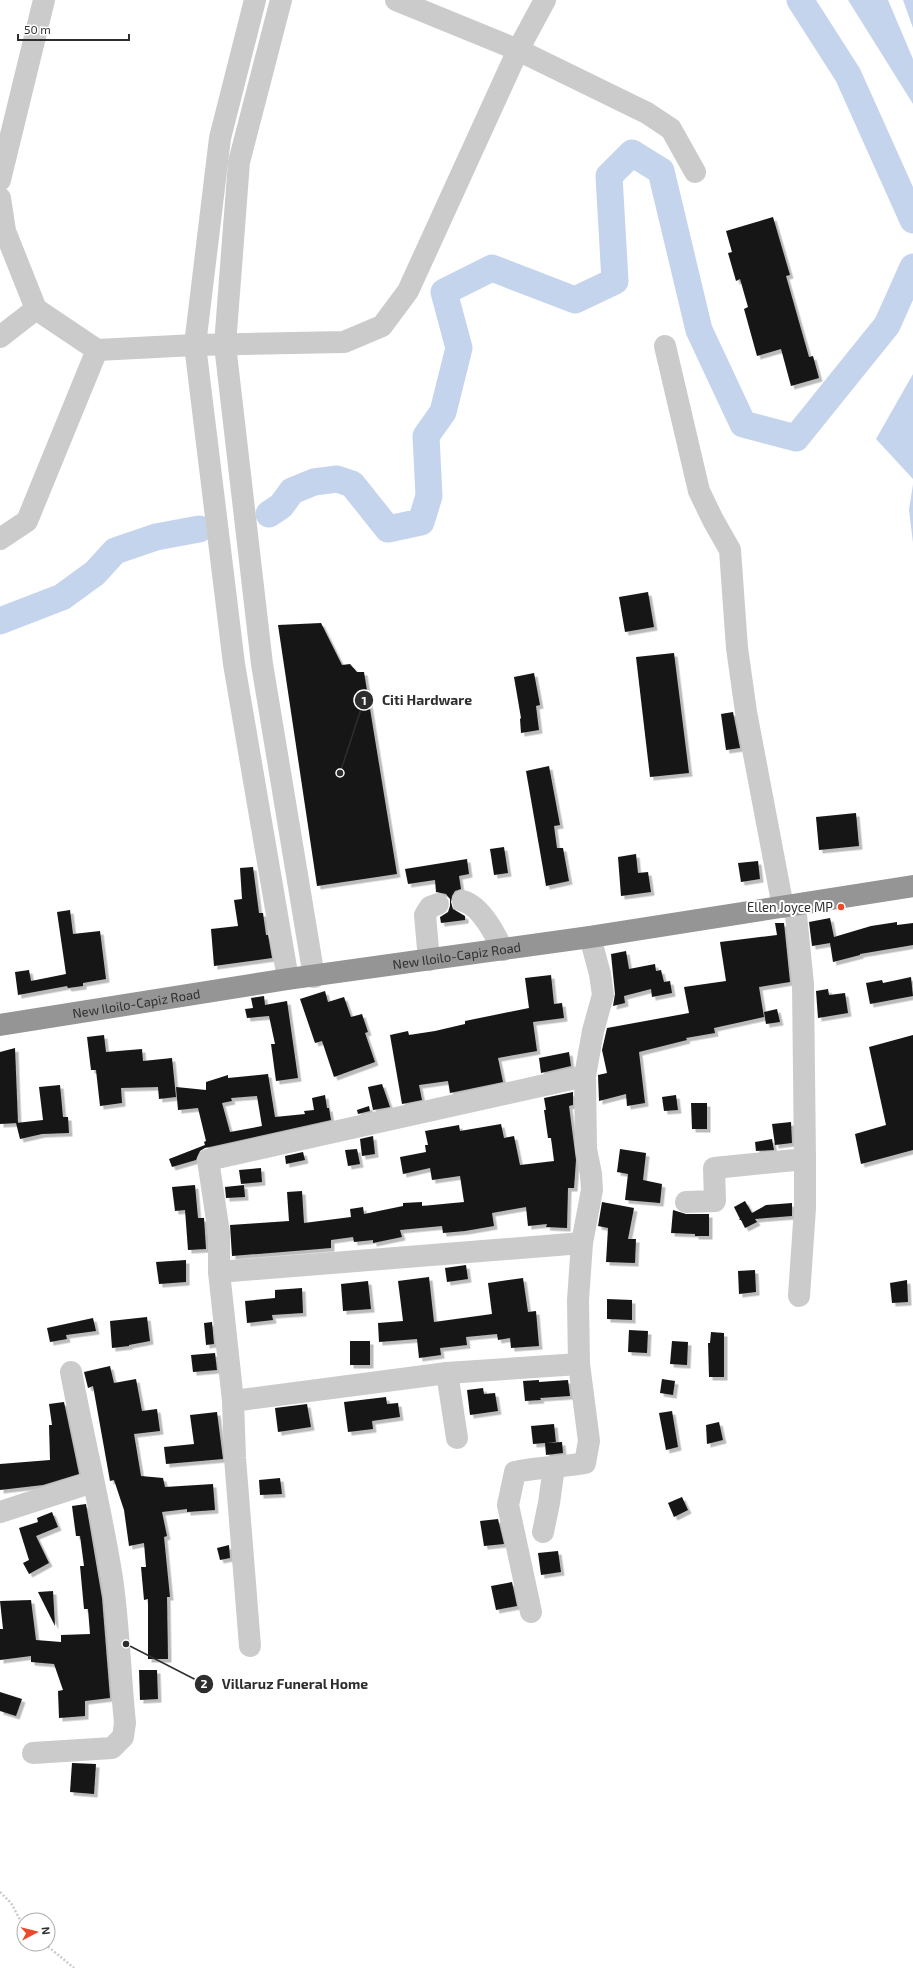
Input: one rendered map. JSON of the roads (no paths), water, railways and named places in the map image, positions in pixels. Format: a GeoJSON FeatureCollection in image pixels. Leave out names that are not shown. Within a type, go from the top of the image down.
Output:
{"type":"FeatureCollection","features":[{"type":"Feature","properties":{"kind":"highway","name":"New Iloilo-Capiz Road"},"geometry":{"type":"LineString","coordinates":[[0,1021],[288,979],[503,950],[913,886]]}},
{"type":"Feature","properties":{"kind":"street"},"geometry":{"type":"LineString","coordinates":[[0,180],[44,0]]}},
{"type":"Feature","properties":{"kind":"street"},"geometry":{"type":"LineString","coordinates":[[255,0],[220,138],[195,345],[234,664],[288,979]]}},
{"type":"Feature","properties":{"kind":"street"},"geometry":{"type":"LineString","coordinates":[[281,0],[239,162],[224,345],[262,664],[314,976]]}},
{"type":"Feature","properties":{"kind":"street"},"geometry":{"type":"LineString","coordinates":[[396,0],[518,50],[647,113],[671,129],[695,172]]}},
{"type":"Feature","properties":{"kind":"street"},"geometry":{"type":"LineString","coordinates":[[0,198],[3,232],[36,309],[97,350],[195,345],[344,342],[382,326],[408,291],[518,50],[545,0]]}},
{"type":"Feature","properties":{"kind":"street"},"geometry":{"type":"LineString","coordinates":[[0,337],[36,309]]}},
{"type":"Feature","properties":{"kind":"street"},"geometry":{"type":"LineString","coordinates":[[664,346],[699,491],[730,550],[737,641],[746,712],[789,906],[802,984],[805,1208],[799,1296]]}},
{"type":"Feature","properties":{"kind":"street"},"geometry":{"type":"LineString","coordinates":[[0,539],[27,521],[97,350]]}},
{"type":"Feature","properties":{"kind":"street"},"geometry":{"type":"LineString","coordinates":[[463,901],[474,907],[493,929],[503,950]]}},
{"type":"Feature","properties":{"kind":"street"},"geometry":{"type":"LineString","coordinates":[[429,960],[425,915],[430,907],[438,904]]}},
{"type":"Feature","properties":{"kind":"street"},"geometry":{"type":"LineString","coordinates":[[531,1612],[508,1505],[516,1472],[539,1466],[554,1467],[585,1463],[589,1441],[579,1364],[578,1300],[582,1243],[592,1190],[591,1174],[586,1149],[585,1076],[593,1031],[603,995],[600,974],[590,937]]}},
{"type":"Feature","properties":{"kind":"street"},"geometry":{"type":"LineString","coordinates":[[250,1646],[235,1458],[233,1401],[220,1272],[219,1233],[208,1160],[585,1076]]}},
{"type":"Feature","properties":{"kind":"street"},"geometry":{"type":"LineString","coordinates":[[686,1202],[715,1201],[714,1168],[805,1159]]}},
{"type":"Feature","properties":{"kind":"street"},"geometry":{"type":"LineString","coordinates":[[220,1272],[582,1243]]}},
{"type":"Feature","properties":{"kind":"street"},"geometry":{"type":"LineString","coordinates":[[233,1401],[447,1373],[579,1364]]}},
{"type":"Feature","properties":{"kind":"street"},"geometry":{"type":"LineString","coordinates":[[33,1753],[112,1748],[123,1737],[125,1723],[112,1580],[101,1512],[92,1482],[71,1372]]}},
{"type":"Feature","properties":{"kind":"street"},"geometry":{"type":"LineString","coordinates":[[447,1373],[457,1438]]}},
{"type":"Feature","properties":{"kind":"street"},"geometry":{"type":"LineString","coordinates":[[543,1532],[554,1467]]}},
{"type":"Feature","properties":{"kind":"street"},"geometry":{"type":"LineString","coordinates":[[0,1512],[92,1482]]}},
{"type":"Feature","properties":{"kind":"water"},"geometry":{"type":"Polygon","coordinates":[[[848,0],[888,0],[913,59],[913,104],[848,0]]]}},
{"type":"Feature","properties":{"kind":"water"},"geometry":{"type":"Polygon","coordinates":[[[903,0],[913,0],[913,28],[903,0]]]}},
{"type":"Feature","properties":{"kind":"water"},"geometry":{"type":"Polygon","coordinates":[[[913,374],[913,479],[876,439],[913,374]]]}},
{"type":"Feature","properties":{"kind":"water"},"geometry":{"type":"Polygon","coordinates":[[[913,484],[913,543],[909,510],[913,484]]]}},
{"type":"Feature","properties":{"kind":"waterway"},"geometry":{"type":"LineString","coordinates":[[800,0],[848,75],[913,220]]}},
{"type":"Feature","properties":{"kind":"waterway"},"geometry":{"type":"LineString","coordinates":[[269,514],[281,506],[292,491],[314,482],[337,479],[352,484],[388,529],[421,522],[429,496],[426,436],[443,412],[459,348],[444,292],[492,268],[575,300],[615,281],[609,176],[632,153],[661,171],[699,330],[743,424],[796,438],[887,325],[913,267]]}},
{"type":"Feature","properties":{"kind":"waterway"},"geometry":{"type":"LineString","coordinates":[[0,621],[62,597],[95,573],[115,551],[156,537],[199,529]]}},
{"type":"Feature","properties":{"kind":"place","name":"Citi Hardware"},"geometry":{"type":"Point","coordinates":[340,773]}},
{"type":"Feature","properties":{"kind":"place","name":"Ellen Joyce MP"},"geometry":{"type":"Point","coordinates":[841,907]}},
{"type":"Feature","properties":{"kind":"place","name":"Villaruz Funeral Home"},"geometry":{"type":"Point","coordinates":[126,1644]}}]}
